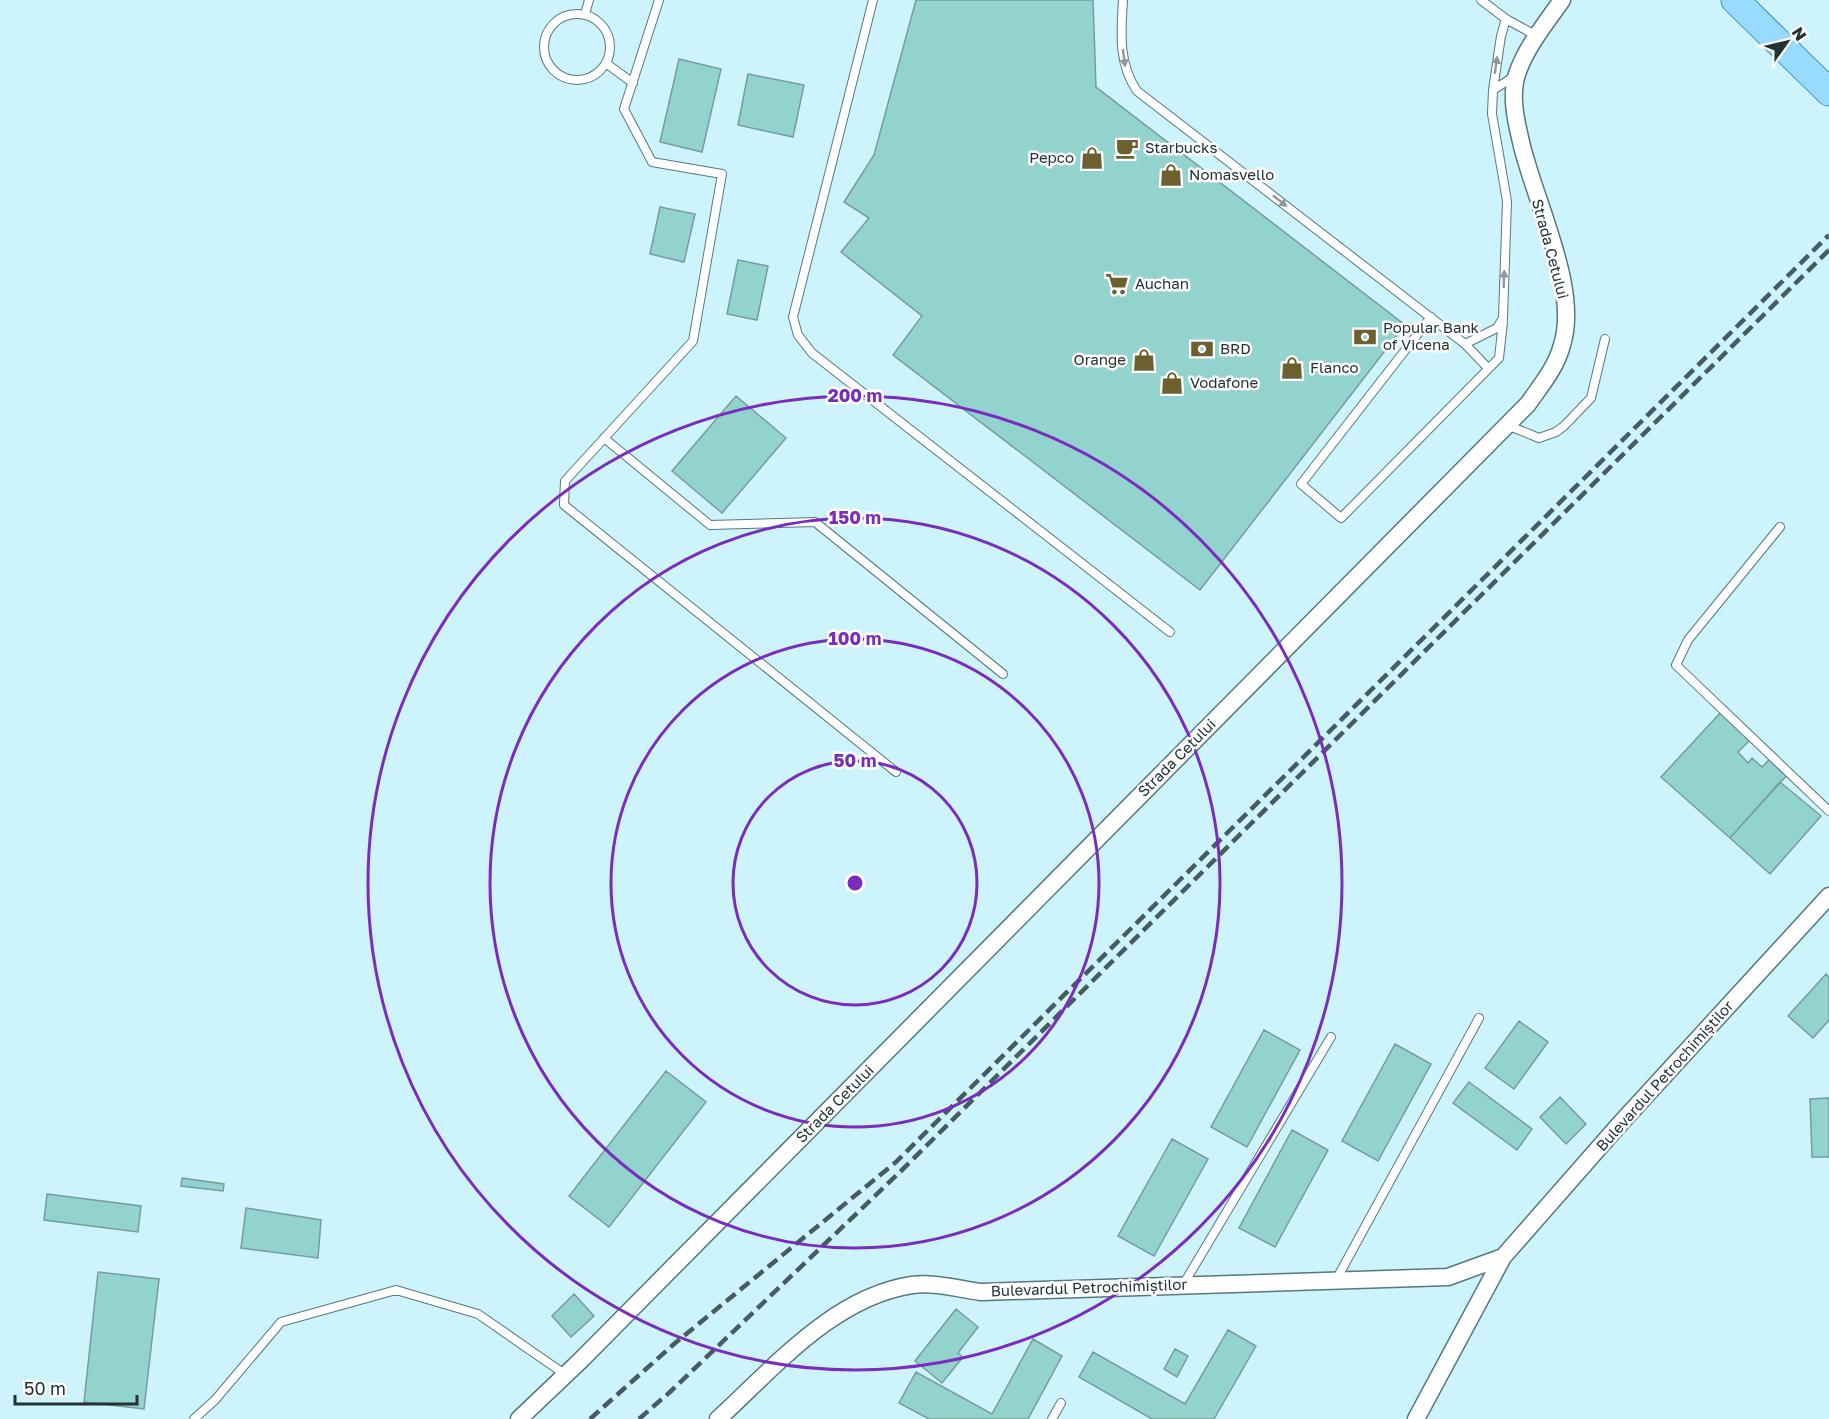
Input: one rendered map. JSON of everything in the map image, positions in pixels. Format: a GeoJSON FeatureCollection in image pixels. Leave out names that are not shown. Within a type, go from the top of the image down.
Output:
{"type":"FeatureCollection","features":[{"type":"Feature","properties":{"kind":"main road"},"geometry":{"type":"LineString","coordinates":[[1735,0],[1829,92]]}},
{"type":"Feature","properties":{"kind":"street","name":"Strada Cetului"},"geometry":{"type":"LineString","coordinates":[[519,1419],[566,1375],[1528,404],[1551,372],[1563,344],[1567,311],[1563,282],[1527,168],[1514,100],[1517,75],[1537,36],[1562,0]]}},
{"type":"Feature","properties":{"kind":"street","name":"Bulevardul Petrochimiștilor"},"geometry":{"type":"LineString","coordinates":[[1416,1419],[1503,1257],[1618,1126],[1829,896]]}},
{"type":"Feature","properties":{"kind":"street","name":"Bulevardul Petrochimiștilor"},"geometry":{"type":"LineString","coordinates":[[717,1419],[815,1330],[873,1293],[915,1285],[981,1292],[1448,1277],[1503,1257]]}},
{"type":"Feature","properties":{"kind":"lane"},"geometry":{"type":"LineString","coordinates":[[585,14],[589,0]]}},
{"type":"Feature","properties":{"kind":"lane"},"geometry":{"type":"LineString","coordinates":[[659,0],[624,109],[652,162],[722,174],[693,341],[565,481],[564,505],[896,772]]}},
{"type":"Feature","properties":{"kind":"lane"},"geometry":{"type":"LineString","coordinates":[[873,0],[793,317],[798,335],[812,353],[1170,632]]}},
{"type":"Feature","properties":{"kind":"lane"},"geometry":{"type":"LineString","coordinates":[[1123,0],[1122,56],[1126,75],[1137,91],[1431,317],[1465,344],[1488,368]]}},
{"type":"Feature","properties":{"kind":"lane"},"geometry":{"type":"LineString","coordinates":[[1481,0],[1506,19],[1537,36]]}},
{"type":"Feature","properties":{"kind":"lane"},"geometry":{"type":"LineString","coordinates":[[572,14],[585,14],[596,19],[608,34],[611,52],[607,64],[599,73],[588,79],[576,81],[564,78],[554,71],[546,61],[544,42],[551,26],[561,18],[572,14]]}},
{"type":"Feature","properties":{"kind":"lane"},"geometry":{"type":"LineString","coordinates":[[1431,317],[1301,484],[1341,518],[1499,358],[1503,318],[1507,201],[1492,114],[1500,36],[1506,19]]}},
{"type":"Feature","properties":{"kind":"lane"},"geometry":{"type":"LineString","coordinates":[[607,64],[633,82]]}},
{"type":"Feature","properties":{"kind":"lane"},"geometry":{"type":"LineString","coordinates":[[1493,90],[1517,75]]}},
{"type":"Feature","properties":{"kind":"lane"},"geometry":{"type":"LineString","coordinates":[[1465,344],[1497,328],[1503,318]]}},
{"type":"Feature","properties":{"kind":"lane"},"geometry":{"type":"LineString","coordinates":[[1507,424],[1539,438],[1556,432],[1564,426],[1591,398],[1605,339]]}},
{"type":"Feature","properties":{"kind":"lane"},"geometry":{"type":"LineString","coordinates":[[604,438],[710,525],[815,522],[1004,674]]}},
{"type":"Feature","properties":{"kind":"lane"},"geometry":{"type":"LineString","coordinates":[[1780,527],[1688,640],[1676,665],[1829,811]]}},
{"type":"Feature","properties":{"kind":"lane"},"geometry":{"type":"LineString","coordinates":[[1336,1280],[1479,1018]]}},
{"type":"Feature","properties":{"kind":"lane"},"geometry":{"type":"LineString","coordinates":[[1183,1285],[1331,1037]]}},
{"type":"Feature","properties":{"kind":"lane"},"geometry":{"type":"LineString","coordinates":[[194,1419],[214,1400],[281,1322],[396,1290],[478,1314],[566,1375]]}},
{"type":"Feature","properties":{"kind":"lane"},"geometry":{"type":"LineString","coordinates":[[1052,1419],[1061,1403]]}},
{"type":"Feature","properties":{"kind":"building","name":"Auchan"},"geometry":{"type":"Polygon","coordinates":[[[916,0],[1093,0],[1096,87],[1405,325],[1200,590],[893,355],[922,316],[841,252],[869,218],[844,202],[874,155],[916,0]]]}},
{"type":"Feature","properties":{"kind":"building"},"geometry":{"type":"Polygon","coordinates":[[[679,59],[721,69],[702,152],[660,142],[679,59]]]}},
{"type":"Feature","properties":{"kind":"building"},"geometry":{"type":"Polygon","coordinates":[[[748,74],[804,85],[793,137],[738,125],[748,74]]]}},
{"type":"Feature","properties":{"kind":"building"},"geometry":{"type":"Polygon","coordinates":[[[660,207],[695,214],[684,262],[650,254],[660,207]]]}},
{"type":"Feature","properties":{"kind":"building"},"geometry":{"type":"Polygon","coordinates":[[[738,260],[768,266],[757,320],[727,314],[738,260]]]}},
{"type":"Feature","properties":{"kind":"building"},"geometry":{"type":"Polygon","coordinates":[[[736,396],[786,438],[722,513],[672,471],[736,396]]]}},
{"type":"Feature","properties":{"kind":"building"},"geometry":{"type":"Polygon","coordinates":[[[1721,712],[1750,740],[1738,752],[1748,763],[1752,758],[1762,767],[1771,758],[1788,774],[1730,838],[1661,777],[1721,712]]]}},
{"type":"Feature","properties":{"kind":"building"},"geometry":{"type":"Polygon","coordinates":[[[1780,782],[1821,816],[1770,874],[1730,838],[1780,782]]]}},
{"type":"Feature","properties":{"kind":"building"},"geometry":{"type":"Polygon","coordinates":[[[1826,974],[1829,977],[1829,1020],[1813,1038],[1788,1016],[1826,974]]]}},
{"type":"Feature","properties":{"kind":"building"},"geometry":{"type":"Polygon","coordinates":[[[1519,1021],[1548,1042],[1514,1089],[1485,1068],[1519,1021]]]}},
{"type":"Feature","properties":{"kind":"building"},"geometry":{"type":"Polygon","coordinates":[[[1264,1030],[1300,1050],[1247,1147],[1211,1127],[1264,1030]]]}},
{"type":"Feature","properties":{"kind":"building"},"geometry":{"type":"Polygon","coordinates":[[[1395,1044],[1431,1064],[1378,1161],[1342,1141],[1395,1044]]]}},
{"type":"Feature","properties":{"kind":"building"},"geometry":{"type":"Polygon","coordinates":[[[666,1071],[706,1102],[609,1227],[569,1196],[666,1071]]]}},
{"type":"Feature","properties":{"kind":"building"},"geometry":{"type":"Polygon","coordinates":[[[1469,1082],[1532,1129],[1517,1150],[1453,1103],[1469,1082]]]}},
{"type":"Feature","properties":{"kind":"building"},"geometry":{"type":"Polygon","coordinates":[[[1560,1097],[1586,1124],[1566,1144],[1540,1117],[1560,1097]]]}},
{"type":"Feature","properties":{"kind":"building"},"geometry":{"type":"Polygon","coordinates":[[[1829,1098],[1829,1157],[1812,1157],[1810,1099],[1829,1098]]]}},
{"type":"Feature","properties":{"kind":"building"},"geometry":{"type":"Polygon","coordinates":[[[1292,1130],[1328,1150],[1275,1247],[1239,1228],[1292,1130]]]}},
{"type":"Feature","properties":{"kind":"building"},"geometry":{"type":"Polygon","coordinates":[[[1172,1139],[1208,1159],[1154,1256],[1118,1236],[1172,1139]]]}},
{"type":"Feature","properties":{"kind":"building"},"geometry":{"type":"Polygon","coordinates":[[[182,1178],[224,1184],[223,1191],[181,1186],[182,1178]]]}},
{"type":"Feature","properties":{"kind":"building"},"geometry":{"type":"Polygon","coordinates":[[[47,1194],[141,1206],[138,1232],[44,1220],[47,1194]]]}},
{"type":"Feature","properties":{"kind":"building"},"geometry":{"type":"Polygon","coordinates":[[[246,1208],[321,1220],[318,1258],[241,1248],[246,1208]]]}},
{"type":"Feature","properties":{"kind":"building"},"geometry":{"type":"Polygon","coordinates":[[[98,1272],[159,1279],[144,1409],[84,1402],[98,1272]]]}},
{"type":"Feature","properties":{"kind":"building"},"geometry":{"type":"Polygon","coordinates":[[[574,1294],[594,1316],[571,1337],[552,1316],[574,1294]]]}},
{"type":"Feature","properties":{"kind":"building"},"geometry":{"type":"Polygon","coordinates":[[[956,1309],[978,1327],[958,1353],[963,1357],[942,1383],[915,1361],[956,1309]]]}},
{"type":"Feature","properties":{"kind":"building"},"geometry":{"type":"Polygon","coordinates":[[[1228,1330],[1256,1346],[1214,1419],[1152,1419],[1079,1377],[1093,1352],[1185,1404],[1228,1330]]]}},
{"type":"Feature","properties":{"kind":"building"},"geometry":{"type":"Polygon","coordinates":[[[1033,1339],[1062,1356],[1028,1419],[929,1419],[899,1403],[916,1372],[992,1414],[1033,1339]]]}},
{"type":"Feature","properties":{"kind":"building"},"geometry":{"type":"Polygon","coordinates":[[[1175,1349],[1188,1356],[1177,1377],[1164,1369],[1175,1349]]]}},
{"type":"Feature","properties":{"kind":"railway"},"geometry":{"type":"LineString","coordinates":[[590,1419],[674,1344],[896,1162],[1829,235]]}},
{"type":"Feature","properties":{"kind":"railway"},"geometry":{"type":"LineString","coordinates":[[639,1419],[902,1170],[1829,250]]}},
{"type":"Feature","properties":{"kind":"place","name":"Starbucks"},"geometry":{"type":"Point","coordinates":[1127,148]}},
{"type":"Feature","properties":{"kind":"place","name":"Pepco"},"geometry":{"type":"Point","coordinates":[1092,158]}},
{"type":"Feature","properties":{"kind":"place","name":"Nomasvello"},"geometry":{"type":"Point","coordinates":[1171,175]}},
{"type":"Feature","properties":{"kind":"place","name":"Auchan"},"geometry":{"type":"Point","coordinates":[1117,284]}},
{"type":"Feature","properties":{"kind":"place","name":"Popular Bank of Vicena"},"geometry":{"type":"Point","coordinates":[1365,337]}},
{"type":"Feature","properties":{"kind":"place","name":"BRD"},"geometry":{"type":"Point","coordinates":[1202,349]}},
{"type":"Feature","properties":{"kind":"place","name":"Orange"},"geometry":{"type":"Point","coordinates":[1144,360]}},
{"type":"Feature","properties":{"kind":"place","name":"Flanco"},"geometry":{"type":"Point","coordinates":[1292,368]}},
{"type":"Feature","properties":{"kind":"place","name":"Vodafone"},"geometry":{"type":"Point","coordinates":[1172,383]}}]}
